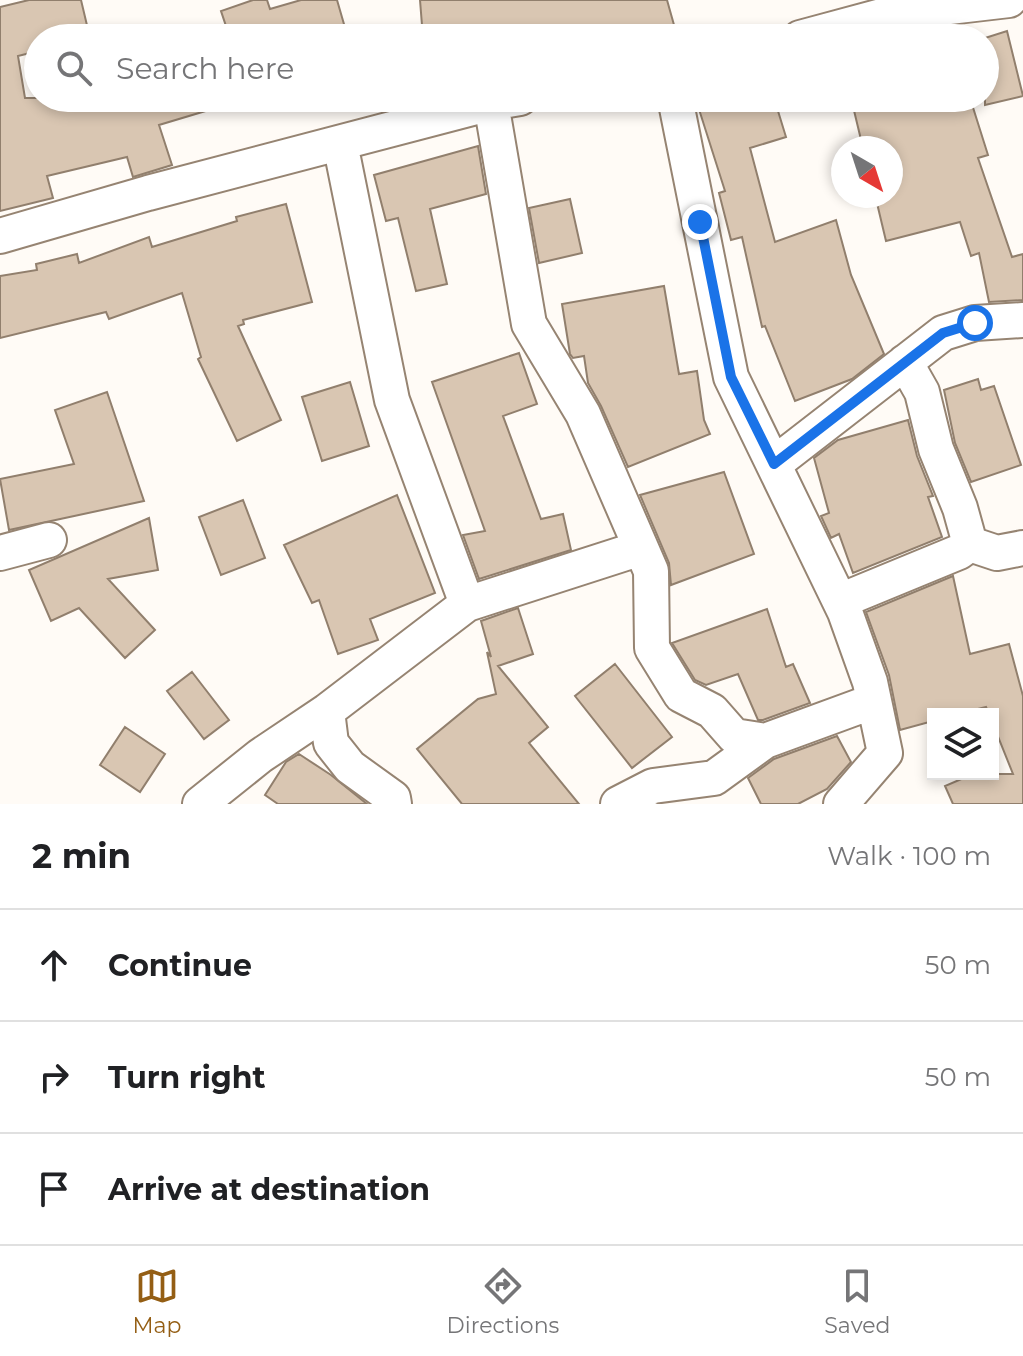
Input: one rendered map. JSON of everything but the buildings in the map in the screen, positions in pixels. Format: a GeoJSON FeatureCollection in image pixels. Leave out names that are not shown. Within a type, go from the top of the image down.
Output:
{"type":"FeatureCollection","features":[{"type":"Feature","properties":{"kind":"street"},"geometry":{"type":"LineString","coordinates":[[852,24],[889,14],[1009,0]]}},
{"type":"Feature","properties":{"kind":"street"},"geometry":{"type":"LineString","coordinates":[[0,236],[148,193],[460,112]]}},
{"type":"Feature","properties":{"kind":"street"},"geometry":{"type":"LineString","coordinates":[[507,112],[529,324],[583,414],[651,571],[652,648],[681,695],[712,711],[734,736],[765,741]]}},
{"type":"Feature","properties":{"kind":"street"},"geometry":{"type":"LineString","coordinates":[[678,112],[731,377],[840,601],[870,682],[885,753],[841,804]]}},
{"type":"Feature","properties":{"kind":"street"},"geometry":{"type":"LineString","coordinates":[[340,143],[392,400],[467,604]]}},
{"type":"Feature","properties":{"kind":"street"},"geometry":{"type":"LineString","coordinates":[[774,464],[943,333],[975,323],[1023,320]]}},
{"type":"Feature","properties":{"kind":"street"},"geometry":{"type":"LineString","coordinates":[[905,362],[922,392],[936,449],[960,508],[970,544]]}},
{"type":"Feature","properties":{"kind":"street"},"geometry":{"type":"LineString","coordinates":[[0,553],[49,540]]}},
{"type":"Feature","properties":{"kind":"street"},"geometry":{"type":"LineString","coordinates":[[840,601],[959,552],[970,544]]}},
{"type":"Feature","properties":{"kind":"street"},"geometry":{"type":"LineString","coordinates":[[970,544],[997,553],[1023,548]]}},
{"type":"Feature","properties":{"kind":"street"},"geometry":{"type":"LineString","coordinates":[[200,804],[260,756],[327,711],[467,604],[641,548]]}},
{"type":"Feature","properties":{"kind":"street"},"geometry":{"type":"LineString","coordinates":[[618,804],[653,786],[714,778],[765,741],[874,701]]}},
{"type":"Feature","properties":{"kind":"street"},"geometry":{"type":"LineString","coordinates":[[327,711],[331,743],[350,767],[393,798],[394,804]]}},
{"type":"Feature","properties":{"kind":"route"},"geometry":{"type":"LineString","coordinates":[[700,222],[731,377],[774,464],[943,333],[975,323]]}}]}
